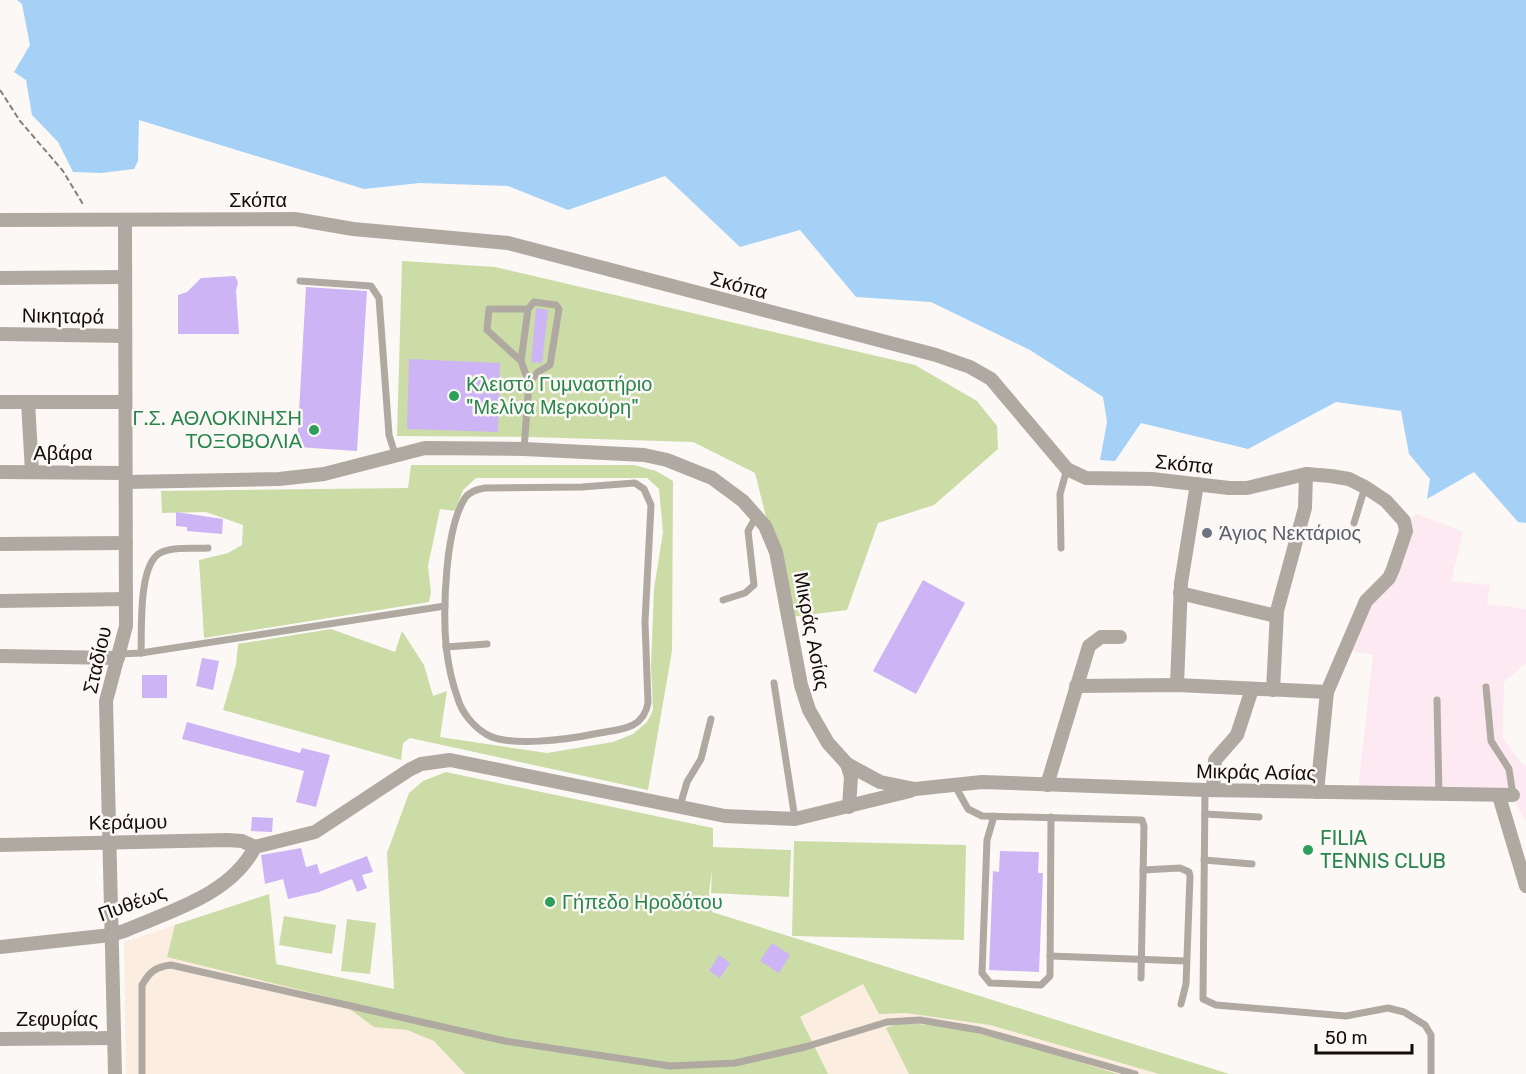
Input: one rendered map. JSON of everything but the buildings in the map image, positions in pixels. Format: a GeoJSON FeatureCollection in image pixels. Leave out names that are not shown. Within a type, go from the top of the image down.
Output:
{"type":"FeatureCollection","features":[{"type":"Feature","properties":{"kind":"street","name":"Σκόπα"},"geometry":{"type":"LineString","coordinates":[[0,220],[13,222],[295,219],[345,228],[483,240],[539,250],[626,276],[936,356],[970,367],[999,386],[1067,469],[1086,478],[1152,479],[1247,488],[1306,474],[1349,479],[1386,501],[1404,521],[1406,531],[1389,578],[1363,607],[1327,693]]}},
{"type":"Feature","properties":{"kind":"street","name":"Σταδίου"},"geometry":{"type":"LineString","coordinates":[[115,1074],[106,701],[125,636],[125,220]]}},
{"type":"Feature","properties":{"kind":"street"},"geometry":{"type":"LineString","coordinates":[[0,278],[125,277]]}},
{"type":"Feature","properties":{"kind":"street","name":"Νικηταρά"},"geometry":{"type":"LineString","coordinates":[[0,334],[125,336]]}},
{"type":"Feature","properties":{"kind":"street"},"geometry":{"type":"LineString","coordinates":[[0,402],[125,402]]}},
{"type":"Feature","properties":{"kind":"street"},"geometry":{"type":"LineString","coordinates":[[28,402],[32,472]]}},
{"type":"Feature","properties":{"kind":"street","name":"Μικράς Ασίας"},"geometry":{"type":"LineString","coordinates":[[125,477],[279,479],[324,474],[425,448],[524,449],[644,455],[667,460],[712,478],[757,515],[772,538],[776,552],[801,685],[809,710],[828,743],[847,764],[880,782],[915,789],[982,782],[1209,790],[1513,795]]}},
{"type":"Feature","properties":{"kind":"street","name":"Αβάρα"},"geometry":{"type":"LineString","coordinates":[[0,472],[125,477]]}},
{"type":"Feature","properties":{"kind":"street"},"geometry":{"type":"LineString","coordinates":[[1273,690],[1276,616],[1305,508],[1306,474]]}},
{"type":"Feature","properties":{"kind":"street"},"geometry":{"type":"LineString","coordinates":[[1177,685],[1180,593],[1197,484]]}},
{"type":"Feature","properties":{"kind":"street"},"geometry":{"type":"LineString","coordinates":[[0,544],[126,543]]}},
{"type":"Feature","properties":{"kind":"street"},"geometry":{"type":"LineString","coordinates":[[1180,593],[1276,616]]}},
{"type":"Feature","properties":{"kind":"street"},"geometry":{"type":"LineString","coordinates":[[0,601],[126,599]]}},
{"type":"Feature","properties":{"kind":"street"},"geometry":{"type":"LineString","coordinates":[[1047,785],[1076,686],[1093,641],[1101,637],[1120,637]]}},
{"type":"Feature","properties":{"kind":"street"},"geometry":{"type":"LineString","coordinates":[[0,656],[119,656]]}},
{"type":"Feature","properties":{"kind":"street"},"geometry":{"type":"LineString","coordinates":[[1076,686],[1177,685],[1327,693],[1317,792]]}},
{"type":"Feature","properties":{"kind":"street"},"geometry":{"type":"LineString","coordinates":[[1209,790],[1215,760],[1237,735],[1252,689]]}},
{"type":"Feature","properties":{"kind":"street"},"geometry":{"type":"LineString","coordinates":[[255,847],[315,832],[409,770],[421,764],[450,760],[725,816],[795,819],[915,789]]}},
{"type":"Feature","properties":{"kind":"street"},"geometry":{"type":"LineString","coordinates":[[847,764],[851,777],[849,807]]}},
{"type":"Feature","properties":{"kind":"street"},"geometry":{"type":"LineString","coordinates":[[1499,796],[1518,843],[1526,886]]}},
{"type":"Feature","properties":{"kind":"street","name":"Κεράμου"},"geometry":{"type":"LineString","coordinates":[[0,845],[236,840],[255,847]]}},
{"type":"Feature","properties":{"kind":"street","name":"Πυθέως"},"geometry":{"type":"LineString","coordinates":[[0,947],[111,935],[217,888],[248,862],[255,847]]}},
{"type":"Feature","properties":{"kind":"street","name":"Ζεφυρίας"},"geometry":{"type":"LineString","coordinates":[[0,1039],[114,1038]]}},
{"type":"Feature","properties":{"kind":"lane"},"geometry":{"type":"LineString","coordinates":[[300,281],[371,286],[379,298],[389,435],[396,457]]}},
{"type":"Feature","properties":{"kind":"lane"},"geometry":{"type":"LineString","coordinates":[[521,361],[528,309],[534,302],[556,305],[559,309],[549,365],[538,372],[529,383]]}},
{"type":"Feature","properties":{"kind":"lane"},"geometry":{"type":"LineString","coordinates":[[524,449],[529,383],[521,361],[488,330],[489,309],[528,309]]}},
{"type":"Feature","properties":{"kind":"lane"},"geometry":{"type":"LineString","coordinates":[[1062,548],[1060,494],[1067,469]]}},
{"type":"Feature","properties":{"kind":"lane"},"geometry":{"type":"LineString","coordinates":[[634,483],[649,496],[651,505],[645,622],[648,703],[642,720],[635,725],[569,739],[505,740],[487,735],[470,720],[458,700],[446,647],[445,606],[448,558],[457,520],[465,497],[474,490],[634,483]]}},
{"type":"Feature","properties":{"kind":"lane"},"geometry":{"type":"LineString","coordinates":[[1354,523],[1365,487]]}},
{"type":"Feature","properties":{"kind":"lane"},"geometry":{"type":"LineString","coordinates":[[723,600],[753,588],[755,579],[748,531],[757,515]]}},
{"type":"Feature","properties":{"kind":"lane"},"geometry":{"type":"LineString","coordinates":[[141,653],[145,578],[152,561],[160,553],[170,550],[208,548]]}},
{"type":"Feature","properties":{"kind":"lane"},"geometry":{"type":"LineString","coordinates":[[119,656],[445,606]]}},
{"type":"Feature","properties":{"kind":"lane"},"geometry":{"type":"LineString","coordinates":[[446,647],[487,644]]}},
{"type":"Feature","properties":{"kind":"lane"},"geometry":{"type":"LineString","coordinates":[[774,682],[795,819]]}},
{"type":"Feature","properties":{"kind":"lane"},"geometry":{"type":"LineString","coordinates":[[1486,687],[1491,741],[1509,769],[1513,795]]}},
{"type":"Feature","properties":{"kind":"lane"},"geometry":{"type":"LineString","coordinates":[[1437,700],[1439,795]]}},
{"type":"Feature","properties":{"kind":"lane"},"geometry":{"type":"LineString","coordinates":[[680,806],[687,782],[701,759],[711,719]]}},
{"type":"Feature","properties":{"kind":"lane"},"geometry":{"type":"LineString","coordinates":[[954,784],[968,809],[982,816],[1142,820],[1144,826],[1140,958],[1142,978]]}},
{"type":"Feature","properties":{"kind":"lane"},"geometry":{"type":"LineString","coordinates":[[1209,790],[1205,814],[1202,987],[1203,999],[1206,1003],[1346,1016],[1388,1008],[1404,1012],[1425,1026],[1431,1035],[1431,1074]]}},
{"type":"Feature","properties":{"kind":"lane"},"geometry":{"type":"LineString","coordinates":[[1205,814],[1259,817]]}},
{"type":"Feature","properties":{"kind":"lane"},"geometry":{"type":"LineString","coordinates":[[994,816],[987,840],[982,973],[990,983],[1041,985],[1050,976],[1051,818]]}},
{"type":"Feature","properties":{"kind":"lane"},"geometry":{"type":"LineString","coordinates":[[1204,860],[1252,864]]}},
{"type":"Feature","properties":{"kind":"lane"},"geometry":{"type":"LineString","coordinates":[[1143,870],[1180,868],[1189,872],[1186,984],[1181,1004]]}},
{"type":"Feature","properties":{"kind":"lane"},"geometry":{"type":"LineString","coordinates":[[1050,956],[1186,961]]}},
{"type":"Feature","properties":{"kind":"lane"},"geometry":{"type":"LineString","coordinates":[[142,1074],[142,985],[148,974],[158,967],[171,965],[505,1041],[670,1066],[735,1063],[805,1047],[887,1022],[912,1020],[979,1030],[1135,1074]]}},
{"type":"Feature","properties":{"kind":"path"},"geometry":{"type":"LineString","coordinates":[[0,90],[20,121],[63,171],[84,206],[92,207]]}},
{"type":"Feature","properties":{"kind":"shaded area"},"geometry":{"type":"Polygon","coordinates":[[[1414,513],[1463,532],[1451,581],[1490,585],[1487,604],[1526,609],[1526,663],[1504,682],[1503,738],[1523,765],[1526,765],[1526,821],[1508,791],[1358,790],[1373,655],[1352,651],[1367,606],[1395,573],[1414,513]]]}},
{"type":"Feature","properties":{"kind":"shaded area"},"geometry":{"type":"Polygon","coordinates":[[[269,894],[277,964],[394,989],[738,921],[1229,1074],[126,1074],[124,942],[269,894]]]}},
{"type":"Feature","properties":{"kind":"green space"},"geometry":{"type":"Polygon","coordinates":[[[402,261],[495,267],[915,365],[977,401],[997,426],[998,449],[934,505],[878,523],[847,610],[791,617],[755,473],[693,442],[397,436],[402,261]]]}},
{"type":"Feature","properties":{"kind":"green space"},"geometry":{"type":"Polygon","coordinates":[[[411,465],[634,465],[656,471],[673,481],[672,651],[648,790],[410,738],[403,743],[401,760],[223,710],[236,665],[238,644],[331,629],[395,652],[402,631],[424,665],[433,696],[447,691],[440,737],[547,753],[613,742],[633,734],[647,722],[653,710],[651,665],[654,589],[663,532],[659,489],[647,478],[476,478],[463,490],[455,511],[440,509],[428,566],[431,592],[429,602],[204,638],[199,560],[228,553],[242,545],[243,525],[206,512],[162,513],[161,491],[408,488],[411,465]]]}},
{"type":"Feature","properties":{"kind":"green space"},"geometry":{"type":"Polygon","coordinates":[[[446,772],[713,828],[713,847],[791,850],[789,897],[711,893],[712,870],[709,893],[712,912],[1229,1074],[1159,1074],[990,1025],[906,1013],[879,1014],[863,984],[800,1017],[828,1074],[465,1074],[434,1041],[407,1030],[374,1027],[336,999],[167,957],[175,925],[269,894],[276,964],[394,989],[387,853],[409,793],[423,781],[446,772]]]}},
{"type":"Feature","properties":{"kind":"green space"},"geometry":{"type":"Polygon","coordinates":[[[794,841],[966,845],[964,940],[792,936],[794,841]]]}},
{"type":"Feature","properties":{"kind":"green space"},"geometry":{"type":"Polygon","coordinates":[[[284,916],[336,925],[332,954],[279,945],[284,916]]]}},
{"type":"Feature","properties":{"kind":"green space"},"geometry":{"type":"Polygon","coordinates":[[[347,919],[376,923],[370,974],[341,971],[347,919]]]}},
{"type":"Feature","properties":{"kind":"green space"},"geometry":{"type":"Polygon","coordinates":[[[900,1023],[983,1034],[1118,1074],[909,1074],[886,1028],[900,1023]]]}},
{"type":"Feature","properties":{"kind":"water"},"geometry":{"type":"Polygon","coordinates":[[[17,0],[1526,0],[1526,523],[1518,522],[1474,472],[1427,499],[1430,479],[1409,454],[1401,411],[1336,402],[1248,449],[1141,423],[1115,461],[1100,460],[1107,422],[1103,397],[1030,350],[931,302],[856,297],[800,230],[740,247],[665,176],[568,210],[508,186],[420,183],[364,189],[139,120],[138,161],[134,169],[101,173],[73,172],[58,142],[32,115],[26,80],[14,72],[30,45],[22,4],[17,0]]]}},
{"type":"Feature","properties":{"kind":"place","name":"Κλειστό Γυμναστήριο \"Μελίνα Μερκούρη\""},"geometry":{"type":"Point","coordinates":[454,396]}},
{"type":"Feature","properties":{"kind":"place","name":"Γ.Σ. ΑΘΛΟΚΙΝΗΣΗ ΤΟΞΟΒΟΛΙΑ"},"geometry":{"type":"Point","coordinates":[314,430]}},
{"type":"Feature","properties":{"kind":"place","name":"Άγιος Νεκτάριος"},"geometry":{"type":"Point","coordinates":[1207,533]}},
{"type":"Feature","properties":{"kind":"place","name":"FILIA TENNIS CLUB"},"geometry":{"type":"Point","coordinates":[1308,850]}},
{"type":"Feature","properties":{"kind":"place","name":"Γήπεδο Ηροδότου"},"geometry":{"type":"Point","coordinates":[550,902]}}]}
